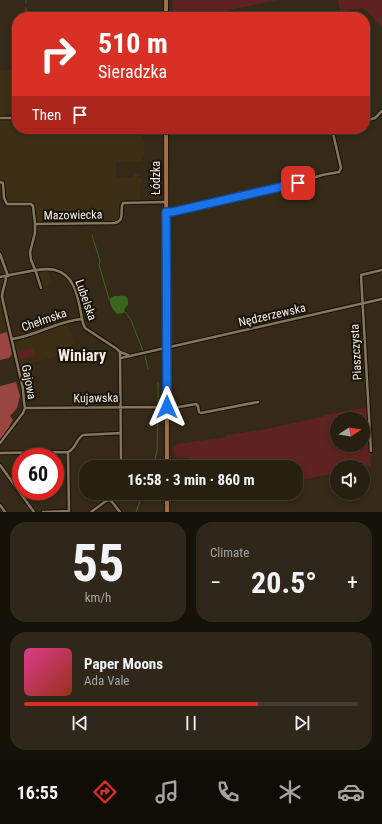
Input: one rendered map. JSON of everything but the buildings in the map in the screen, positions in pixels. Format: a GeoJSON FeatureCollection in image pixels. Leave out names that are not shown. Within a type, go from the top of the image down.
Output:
{"type":"FeatureCollection","features":[{"type":"Feature","properties":{"kind":"main road"},"geometry":{"type":"LineString","coordinates":[[166,0],[166,12]]}},
{"type":"Feature","properties":{"kind":"main road","name":"Łódzka"},"geometry":{"type":"LineString","coordinates":[[166,134],[167,460]]}},
{"type":"Feature","properties":{"kind":"main road"},"geometry":{"type":"LineString","coordinates":[[167,500],[167,512]]}},
{"type":"Feature","properties":{"kind":"street"},"geometry":{"type":"LineString","coordinates":[[370,120],[375,118],[382,111]]}},
{"type":"Feature","properties":{"kind":"street"},"geometry":{"type":"LineString","coordinates":[[0,118],[12,118]]}},
{"type":"Feature","properties":{"kind":"street"},"geometry":{"type":"LineString","coordinates":[[166,212],[172,212],[292,185],[322,175],[339,172],[341,168],[333,134]]}},
{"type":"Feature","properties":{"kind":"street","name":"Mazowiecka"},"geometry":{"type":"LineString","coordinates":[[0,182],[3,183],[4,198],[7,204],[33,205],[35,224],[116,223],[122,217],[121,205],[123,203],[166,202]]}},
{"type":"Feature","properties":{"kind":"street"},"geometry":{"type":"LineString","coordinates":[[35,224],[30,252],[31,260],[36,270],[41,288]]}},
{"type":"Feature","properties":{"kind":"street"},"geometry":{"type":"LineString","coordinates":[[0,254],[7,276],[2,295],[12,340]]}},
{"type":"Feature","properties":{"kind":"street","name":"Lubelska"},"geometry":{"type":"LineString","coordinates":[[0,278],[36,270],[53,269],[62,273],[68,277],[74,288],[85,328],[120,352],[131,356]]}},
{"type":"Feature","properties":{"kind":"street","name":"Piaszczysta"},"geometry":{"type":"LineString","coordinates":[[371,451],[361,275],[382,270]]}},
{"type":"Feature","properties":{"kind":"street","name":"Nędzerzewska"},"geometry":{"type":"LineString","coordinates":[[167,348],[382,299]]}},
{"type":"Feature","properties":{"kind":"street","name":"Chełmska"},"geometry":{"type":"LineString","coordinates":[[12,340],[66,322],[82,319]]}},
{"type":"Feature","properties":{"kind":"street","name":"Gajowa"},"geometry":{"type":"LineString","coordinates":[[0,443],[26,408],[12,340]]}},
{"type":"Feature","properties":{"kind":"street"},"geometry":{"type":"LineString","coordinates":[[120,358],[167,348]]}},
{"type":"Feature","properties":{"kind":"street"},"geometry":{"type":"LineString","coordinates":[[120,352],[121,460]]}},
{"type":"Feature","properties":{"kind":"street","name":"Kujawska"},"geometry":{"type":"LineString","coordinates":[[26,408],[167,408],[196,404],[199,412],[201,413],[258,402]]}},
{"type":"Feature","properties":{"kind":"street"},"geometry":{"type":"LineString","coordinates":[[0,453],[68,452],[72,450],[80,437],[83,435],[120,433]]}},
{"type":"Feature","properties":{"kind":"street"},"geometry":{"type":"LineString","coordinates":[[43,512],[69,512],[68,452]]}},
{"type":"Feature","properties":{"kind":"street"},"geometry":{"type":"LineString","coordinates":[[0,465],[34,512]]}},
{"type":"Feature","properties":{"kind":"street"},"geometry":{"type":"LineString","coordinates":[[91,512],[106,501],[110,500],[120,512]]}},
{"type":"Feature","properties":{"kind":"street"},"geometry":{"type":"LineString","coordinates":[[0,505],[5,512]]}},
{"type":"Feature","properties":{"kind":"shaded area"},"geometry":{"type":"Polygon","coordinates":[[[173,0],[277,0],[221,12],[172,12],[173,0]]]}},
{"type":"Feature","properties":{"kind":"shaded area"},"geometry":{"type":"Polygon","coordinates":[[[338,0],[382,0],[382,28],[370,15],[370,12],[368,12],[364,8],[340,12],[338,0]]]}},
{"type":"Feature","properties":{"kind":"shaded area"},"geometry":{"type":"Polygon","coordinates":[[[0,70],[12,70],[12,114],[7,113],[4,116],[0,116],[0,70]]]}},
{"type":"Feature","properties":{"kind":"shaded area"},"geometry":{"type":"Polygon","coordinates":[[[0,120],[12,121],[12,134],[142,134],[142,140],[144,141],[144,156],[142,157],[142,161],[116,162],[116,178],[131,178],[134,177],[134,174],[139,174],[139,178],[142,178],[140,200],[122,200],[119,203],[120,216],[115,221],[38,222],[34,202],[7,202],[5,197],[5,181],[0,181],[0,120]]]}},
{"type":"Feature","properties":{"kind":"shaded area"},"geometry":{"type":"Polygon","coordinates":[[[47,271],[53,282],[44,286],[42,284],[40,272],[47,271]]]}},
{"type":"Feature","properties":{"kind":"shaded area"},"geometry":{"type":"Polygon","coordinates":[[[114,296],[125,296],[128,299],[128,305],[125,308],[124,313],[117,314],[112,308],[109,299],[114,296]]]}},
{"type":"Feature","properties":{"kind":"shaded area"},"geometry":{"type":"Polygon","coordinates":[[[0,307],[7,332],[0,334],[0,307]]]}},
{"type":"Feature","properties":{"kind":"shaded area"},"geometry":{"type":"Polygon","coordinates":[[[67,323],[74,345],[65,348],[67,353],[20,367],[14,343],[67,323]]]}},
{"type":"Feature","properties":{"kind":"shaded area"},"geometry":{"type":"Polygon","coordinates":[[[7,332],[12,354],[9,358],[0,360],[0,334],[7,332]]]}},
{"type":"Feature","properties":{"kind":"shaded area"},"geometry":{"type":"Polygon","coordinates":[[[33,347],[35,355],[19,360],[17,352],[33,347]]]}},
{"type":"Feature","properties":{"kind":"shaded area"},"geometry":{"type":"Polygon","coordinates":[[[16,382],[20,396],[17,408],[10,416],[13,420],[0,442],[0,386],[16,382]]]}},
{"type":"Feature","properties":{"kind":"shaded area"},"geometry":{"type":"Polygon","coordinates":[[[367,407],[367,412],[341,412],[367,407]]]}},
{"type":"Feature","properties":{"kind":"shaded area"},"geometry":{"type":"Polygon","coordinates":[[[330,414],[330,452],[370,451],[371,466],[370,460],[330,460],[330,474],[303,480],[303,460],[190,460],[190,458],[175,457],[173,451],[177,444],[227,437],[227,435],[261,430],[330,414]]]}},
{"type":"Feature","properties":{"kind":"waterway"},"geometry":{"type":"LineString","coordinates":[[92,235],[109,299]]}},
{"type":"Feature","properties":{"kind":"waterway"},"geometry":{"type":"LineString","coordinates":[[125,312],[131,320],[143,351]]}},
{"type":"Feature","properties":{"kind":"waterway"},"geometry":{"type":"LineString","coordinates":[[145,356],[148,369]]}},
{"type":"Feature","properties":{"kind":"waterway"},"geometry":{"type":"LineString","coordinates":[[158,383],[158,405]]}},
{"type":"Feature","properties":{"kind":"waterway"},"geometry":{"type":"LineString","coordinates":[[155,459],[157,451],[158,409]]}},
{"type":"Feature","properties":{"kind":"waterway"},"geometry":{"type":"LineString","coordinates":[[136,512],[140,500]]}},
{"type":"Feature","properties":{"kind":"district","name":"Winiary"},"geometry":{"type":"Point","coordinates":[82,355]}},
{"type":"Feature","properties":{"kind":"route"},"geometry":{"type":"LineString","coordinates":[[167,407],[166,212],[172,212],[298,183]]}}]}
